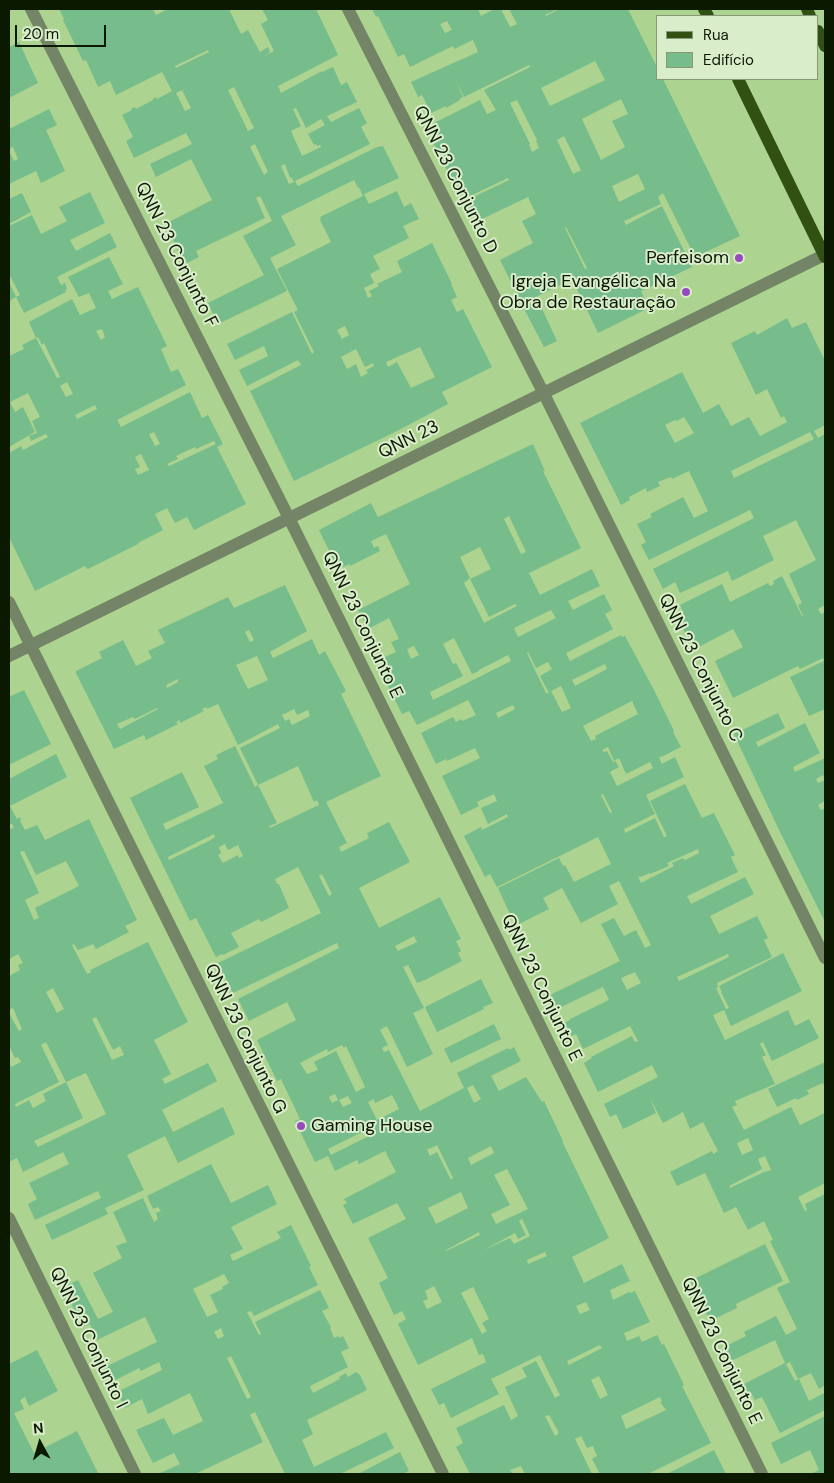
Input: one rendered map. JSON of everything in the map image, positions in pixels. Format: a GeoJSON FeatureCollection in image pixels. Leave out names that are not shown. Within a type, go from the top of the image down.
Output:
{"type":"FeatureCollection","features":[{"type":"Feature","properties":{"kind":"main road"},"geometry":{"type":"LineString","coordinates":[[743,80],[825,256]]}},
{"type":"Feature","properties":{"kind":"street","name":"QNN 23 Conjunto F"},"geometry":{"type":"LineString","coordinates":[[32,9],[290,518]]}},
{"type":"Feature","properties":{"kind":"street","name":"QNN 23 Conjunto D"},"geometry":{"type":"LineString","coordinates":[[348,9],[544,394]]}},
{"type":"Feature","properties":{"kind":"street","name":"QNN 23"},"geometry":{"type":"LineString","coordinates":[[9,656],[825,256]]}},
{"type":"Feature","properties":{"kind":"street","name":"QNN 23 Conjunto C"},"geometry":{"type":"LineString","coordinates":[[544,394],[825,958]]}},
{"type":"Feature","properties":{"kind":"street","name":"QNN 23 Conjunto E"},"geometry":{"type":"LineString","coordinates":[[290,518],[762,1474]]}},
{"type":"Feature","properties":{"kind":"street","name":"QNN 23 Conjunto G"},"geometry":{"type":"LineString","coordinates":[[9,602],[443,1474]]}},
{"type":"Feature","properties":{"kind":"street","name":"QNN 23 Conjunto I"},"geometry":{"type":"LineString","coordinates":[[9,1218],[135,1474]]}},
{"type":"Feature","properties":{"kind":"building"},"geometry":{"type":"Polygon","coordinates":[[[59,9],[153,9],[156,15],[168,9],[229,9],[241,34],[248,30],[260,52],[268,47],[270,52],[264,56],[274,51],[261,24],[268,20],[262,9],[316,9],[338,55],[278,86],[281,93],[333,67],[341,85],[347,82],[357,102],[327,116],[331,122],[359,108],[367,123],[361,127],[370,144],[295,181],[298,186],[377,147],[383,146],[399,178],[364,194],[369,204],[397,191],[404,207],[411,203],[419,219],[403,226],[409,238],[373,256],[380,269],[370,274],[374,283],[364,288],[366,294],[368,298],[372,296],[369,291],[379,286],[377,284],[402,272],[397,261],[432,243],[457,297],[451,300],[457,312],[463,309],[492,367],[442,392],[448,404],[294,481],[250,391],[301,365],[298,360],[247,386],[239,370],[268,356],[264,346],[235,360],[227,344],[292,312],[312,354],[314,352],[294,312],[298,310],[277,269],[331,242],[320,217],[363,196],[359,187],[354,180],[281,216],[296,245],[270,258],[287,291],[218,324],[208,303],[264,275],[243,236],[272,221],[260,196],[256,198],[265,218],[196,251],[199,257],[185,264],[165,224],[212,200],[191,159],[156,177],[150,164],[192,144],[186,133],[134,158],[126,141],[133,137],[122,115],[135,107],[136,109],[156,97],[157,99],[172,91],[162,72],[116,95],[110,81],[98,87],[86,60],[83,61],[59,9]],[[208,50],[175,66],[176,68],[209,52],[208,50]],[[234,87],[228,90],[248,131],[254,128],[234,87]],[[182,90],[176,93],[185,111],[191,108],[182,90]],[[296,108],[293,109],[301,126],[291,131],[302,156],[321,147],[320,145],[314,145],[308,134],[325,125],[321,119],[306,128],[296,108]],[[255,144],[250,147],[264,175],[268,172],[255,144]],[[285,164],[281,166],[289,184],[294,182],[290,178],[285,164]],[[345,326],[337,330],[342,339],[349,335],[345,326]],[[420,347],[386,362],[388,367],[397,362],[411,388],[435,377],[420,347]],[[356,349],[341,357],[347,369],[356,364],[361,377],[368,373],[366,370],[374,366],[373,363],[365,367],[356,349]]]}},
{"type":"Feature","properties":{"kind":"building"},"geometry":{"type":"Polygon","coordinates":[[[372,9],[478,9],[481,16],[494,9],[501,9],[510,27],[517,24],[509,9],[557,9],[546,16],[559,9],[628,9],[656,65],[656,80],[663,80],[740,236],[695,257],[663,193],[658,197],[661,204],[624,221],[626,225],[662,206],[692,267],[641,291],[649,308],[598,333],[572,279],[522,304],[500,260],[533,243],[522,221],[536,214],[528,197],[477,220],[467,200],[509,180],[508,178],[468,197],[466,196],[458,180],[453,182],[432,141],[439,139],[432,124],[480,100],[487,114],[496,110],[484,90],[530,67],[529,65],[464,97],[455,79],[463,97],[446,108],[446,106],[431,113],[422,95],[418,97],[411,82],[478,52],[473,40],[454,49],[453,46],[410,67],[404,54],[398,57],[378,16],[376,17],[372,9]],[[447,21],[440,24],[445,33],[452,30],[447,21]],[[595,61],[541,88],[550,106],[605,80],[595,61]],[[621,99],[582,119],[601,160],[625,147],[612,121],[628,114],[621,99]],[[517,100],[510,103],[532,152],[539,148],[537,140],[517,100]],[[564,136],[557,140],[573,174],[581,170],[564,136]],[[638,174],[612,186],[619,202],[645,189],[638,174]],[[566,227],[585,269],[587,268],[566,227]]]}},
{"type":"Feature","properties":{"kind":"building"},"geometry":{"type":"Polygon","coordinates":[[[19,42],[38,83],[9,98],[9,47],[19,42]]]}},
{"type":"Feature","properties":{"kind":"building"},"geometry":{"type":"Polygon","coordinates":[[[49,109],[57,125],[46,130],[65,171],[41,183],[36,171],[9,184],[9,151],[14,161],[18,159],[13,147],[9,149],[9,129],[49,109]]]}},
{"type":"Feature","properties":{"kind":"building"},"geometry":{"type":"Polygon","coordinates":[[[90,192],[105,223],[70,240],[76,251],[110,233],[117,247],[57,277],[61,285],[65,283],[66,292],[24,313],[16,297],[20,295],[9,274],[9,226],[32,215],[41,234],[67,221],[59,207],[90,192]]]}},
{"type":"Feature","properties":{"kind":"building"},"geometry":{"type":"Polygon","coordinates":[[[22,193],[31,212],[9,224],[9,199],[22,193]]]}},
{"type":"Feature","properties":{"kind":"building"},"geometry":{"type":"Polygon","coordinates":[[[109,257],[123,284],[108,291],[112,299],[138,287],[167,346],[161,349],[171,372],[178,369],[186,385],[117,420],[121,427],[190,392],[202,418],[208,415],[223,444],[217,447],[246,504],[194,530],[187,517],[175,523],[167,508],[155,514],[163,530],[88,569],[85,566],[35,591],[9,537],[9,453],[21,446],[23,450],[48,437],[46,434],[31,441],[29,436],[37,433],[32,421],[40,417],[28,393],[10,402],[15,412],[23,407],[35,432],[9,447],[9,356],[24,349],[22,345],[36,338],[29,322],[72,299],[80,315],[96,308],[89,293],[79,297],[68,277],[109,257]],[[102,329],[96,331],[101,340],[105,337],[102,329]],[[38,337],[36,338],[57,378],[60,377],[44,343],[42,345],[38,337]],[[67,382],[60,386],[66,397],[73,394],[67,382]],[[95,405],[75,415],[77,419],[97,409],[95,405]],[[154,432],[149,434],[155,446],[160,444],[154,432]],[[214,441],[196,449],[195,447],[176,456],[178,459],[167,464],[169,466],[216,444],[214,441]],[[141,454],[135,457],[140,467],[135,469],[138,475],[149,470],[141,454]]]}},
{"type":"Feature","properties":{"kind":"building"},"geometry":{"type":"Polygon","coordinates":[[[9,282],[16,297],[9,301],[9,282]]]}},
{"type":"Feature","properties":{"kind":"building"},"geometry":{"type":"Polygon","coordinates":[[[538,300],[557,341],[544,347],[523,307],[538,300]]]}},
{"type":"Feature","properties":{"kind":"building"},"geometry":{"type":"Polygon","coordinates":[[[787,318],[792,328],[806,322],[825,361],[825,425],[814,431],[818,438],[825,434],[825,605],[818,609],[821,614],[825,612],[825,709],[809,716],[790,677],[824,661],[823,658],[800,669],[798,666],[733,698],[715,661],[743,647],[733,629],[693,650],[677,616],[684,613],[680,605],[722,584],[730,602],[768,583],[770,586],[774,584],[773,581],[782,576],[803,616],[798,605],[802,603],[789,574],[816,560],[796,520],[763,536],[774,560],[732,581],[728,571],[680,593],[675,582],[663,589],[653,569],[754,518],[750,510],[649,560],[641,545],[646,542],[637,524],[652,517],[650,514],[683,497],[694,518],[708,511],[689,471],[672,479],[671,477],[658,482],[660,486],[647,492],[646,488],[629,497],[630,500],[621,505],[580,423],[682,372],[703,413],[719,404],[731,426],[749,417],[760,436],[787,422],[784,416],[781,418],[767,389],[756,395],[731,343],[755,331],[757,335],[787,318]],[[684,417],[665,425],[675,443],[694,433],[684,417]],[[810,432],[731,471],[734,478],[814,439],[810,432]]]}},
{"type":"Feature","properties":{"kind":"building"},"geometry":{"type":"Polygon","coordinates":[[[533,444],[545,471],[543,471],[581,548],[529,573],[540,595],[592,569],[600,586],[568,601],[573,610],[604,594],[612,610],[605,614],[613,629],[566,653],[570,661],[621,635],[622,637],[625,636],[654,690],[681,747],[659,758],[662,764],[675,757],[684,777],[646,795],[655,814],[624,829],[625,833],[655,818],[664,837],[667,836],[650,801],[685,784],[702,818],[714,813],[735,855],[731,857],[738,872],[687,896],[691,904],[745,877],[754,894],[710,916],[719,934],[757,916],[768,938],[764,940],[772,957],[717,983],[718,987],[716,988],[726,1009],[729,1008],[719,986],[783,953],[802,991],[731,1026],[724,1010],[713,1015],[725,1040],[788,1010],[795,1026],[809,1019],[819,1038],[772,1061],[763,1042],[760,1044],[766,1055],[762,1057],[775,1084],[735,1101],[737,1105],[732,1107],[744,1130],[791,1107],[800,1125],[825,1113],[825,1183],[798,1197],[805,1211],[807,1210],[805,1204],[825,1194],[825,1385],[819,1389],[811,1373],[798,1379],[790,1362],[786,1364],[795,1381],[799,1379],[809,1401],[824,1393],[825,1410],[780,1433],[762,1397],[755,1400],[751,1393],[747,1395],[742,1385],[785,1363],[775,1340],[731,1361],[724,1347],[746,1336],[744,1332],[776,1316],[786,1335],[797,1329],[777,1288],[790,1282],[770,1241],[773,1240],[764,1221],[748,1230],[736,1207],[724,1213],[705,1173],[677,1186],[670,1172],[712,1151],[713,1154],[718,1151],[703,1122],[690,1129],[683,1112],[663,1123],[650,1098],[656,1113],[623,1129],[616,1114],[610,1117],[604,1104],[658,1077],[652,1065],[598,1092],[584,1063],[591,1057],[632,1036],[635,1042],[638,1041],[630,1026],[583,1049],[576,1034],[571,1036],[564,1023],[609,1000],[603,987],[557,1009],[550,995],[620,961],[601,924],[614,918],[624,936],[636,930],[645,948],[651,945],[619,881],[609,886],[618,904],[581,923],[562,888],[543,898],[549,909],[519,924],[513,913],[510,914],[498,888],[559,858],[574,882],[611,864],[598,837],[497,887],[490,874],[485,877],[464,836],[481,827],[482,830],[508,817],[507,814],[488,824],[481,808],[497,801],[494,794],[477,802],[479,806],[461,815],[442,776],[480,758],[475,748],[436,764],[421,733],[453,717],[456,722],[476,715],[468,700],[417,725],[409,711],[402,714],[382,674],[389,670],[383,658],[396,652],[391,642],[399,639],[389,618],[368,629],[358,610],[410,584],[386,534],[371,541],[374,548],[378,546],[380,551],[350,566],[350,564],[338,569],[319,530],[371,503],[378,517],[533,444]],[[509,516],[504,519],[521,554],[526,552],[509,516]],[[480,547],[460,557],[470,578],[464,583],[484,623],[517,606],[515,604],[489,617],[470,579],[491,569],[480,547]],[[551,610],[514,628],[518,637],[556,618],[551,610]],[[454,638],[443,644],[453,664],[456,663],[463,676],[430,692],[433,700],[511,661],[508,655],[472,674],[454,638]],[[414,646],[407,649],[411,659],[419,655],[414,646]],[[528,652],[546,693],[549,693],[540,676],[552,669],[548,662],[536,668],[528,652]],[[605,664],[572,680],[575,686],[607,669],[605,664]],[[561,686],[551,691],[562,712],[571,708],[561,686]],[[632,701],[583,726],[591,741],[596,739],[595,736],[638,714],[632,701]],[[513,705],[496,713],[498,718],[515,709],[513,705]],[[608,747],[602,750],[604,752],[607,751],[613,762],[615,761],[619,767],[610,772],[617,786],[653,768],[650,762],[626,774],[619,758],[614,761],[608,747]],[[603,794],[601,795],[610,813],[612,812],[603,794]],[[698,849],[667,863],[669,866],[650,874],[638,876],[641,883],[674,866],[672,863],[683,858],[685,860],[699,853],[698,849]],[[728,954],[677,977],[679,981],[729,957],[728,954]],[[635,972],[621,978],[627,990],[641,983],[635,972]],[[748,1138],[737,1143],[742,1155],[753,1150],[748,1138]],[[765,1156],[758,1159],[762,1169],[729,1186],[730,1188],[771,1170],[765,1156]]]}},
{"type":"Feature","properties":{"kind":"building"},"geometry":{"type":"Polygon","coordinates":[[[285,585],[307,631],[270,652],[273,658],[312,639],[319,655],[325,651],[346,691],[341,694],[381,776],[326,802],[347,843],[339,847],[341,852],[369,838],[367,833],[389,822],[410,862],[359,888],[379,928],[440,897],[461,939],[456,941],[461,951],[458,953],[462,961],[425,980],[417,983],[408,965],[403,967],[424,1008],[413,1013],[433,1054],[407,1067],[387,1026],[380,1030],[388,1045],[382,1048],[384,1052],[389,1050],[420,1111],[464,1088],[457,1073],[508,1048],[509,1050],[514,1047],[521,1061],[491,1076],[499,1091],[526,1077],[542,1102],[544,1101],[609,1238],[572,1257],[584,1283],[622,1264],[630,1281],[610,1290],[613,1300],[635,1291],[650,1322],[624,1333],[627,1341],[639,1336],[642,1342],[657,1335],[662,1345],[664,1344],[684,1385],[682,1386],[711,1443],[648,1474],[600,1474],[592,1459],[597,1456],[593,1446],[587,1448],[581,1436],[575,1439],[592,1474],[525,1474],[521,1466],[510,1470],[513,1474],[470,1474],[456,1447],[463,1443],[456,1428],[504,1405],[511,1420],[518,1416],[505,1387],[527,1377],[522,1368],[536,1361],[555,1398],[560,1395],[540,1355],[491,1379],[499,1394],[451,1418],[444,1403],[439,1405],[431,1389],[486,1362],[483,1354],[479,1355],[472,1338],[418,1365],[398,1324],[406,1319],[402,1311],[394,1315],[379,1283],[388,1278],[368,1238],[406,1219],[397,1203],[353,1224],[343,1205],[347,1203],[344,1199],[396,1172],[385,1151],[359,1164],[357,1160],[335,1171],[328,1156],[315,1162],[295,1121],[300,1119],[281,1079],[277,1081],[257,1040],[296,1020],[287,1002],[249,1021],[238,999],[339,948],[337,943],[233,993],[218,963],[321,913],[298,867],[275,879],[289,908],[261,922],[259,919],[231,933],[239,947],[216,957],[196,918],[190,921],[130,798],[182,772],[199,807],[163,824],[166,830],[223,803],[204,766],[218,759],[216,755],[235,746],[255,787],[258,785],[240,748],[280,728],[278,724],[238,745],[218,704],[202,709],[204,711],[180,723],[180,720],[176,722],[178,724],[146,740],[144,735],[114,749],[76,673],[76,671],[102,658],[99,652],[123,640],[136,666],[152,658],[148,651],[165,643],[158,630],[228,597],[234,608],[285,585]],[[249,630],[245,632],[250,642],[254,640],[249,630]],[[257,656],[236,665],[248,689],[268,680],[257,656]],[[178,679],[166,685],[167,688],[178,682],[178,679]],[[158,709],[117,724],[120,729],[158,709]],[[294,709],[282,715],[285,721],[289,719],[292,725],[310,716],[308,710],[297,715],[294,709]],[[298,766],[258,785],[277,823],[269,826],[270,828],[319,805],[317,800],[314,802],[298,766]],[[214,834],[168,857],[169,860],[209,841],[215,837],[214,834]],[[225,844],[219,847],[221,853],[218,855],[223,863],[238,855],[239,858],[243,856],[238,845],[228,850],[225,844]],[[322,874],[319,876],[329,896],[332,894],[322,874]],[[414,936],[395,946],[398,951],[417,942],[414,936]],[[342,1045],[328,1052],[327,1049],[300,1063],[307,1074],[318,1070],[314,1062],[336,1051],[356,1092],[365,1087],[346,1046],[344,1048],[342,1045]],[[473,1085],[467,1088],[474,1103],[481,1099],[473,1085]],[[335,1094],[329,1097],[332,1103],[338,1100],[335,1094]],[[392,1095],[375,1103],[374,1099],[368,1102],[377,1120],[399,1109],[392,1095]],[[348,1096],[339,1100],[343,1107],[352,1103],[348,1096]],[[372,1127],[328,1149],[331,1155],[375,1133],[372,1127]],[[437,1145],[427,1150],[430,1156],[437,1152],[451,1180],[453,1178],[437,1145]],[[491,1146],[468,1158],[471,1165],[494,1153],[491,1146]],[[507,1169],[494,1175],[510,1205],[491,1214],[496,1224],[528,1209],[507,1169]],[[461,1192],[428,1208],[436,1224],[468,1208],[461,1192]],[[522,1219],[519,1221],[526,1235],[518,1239],[515,1233],[484,1250],[510,1238],[514,1244],[530,1236],[522,1219]],[[479,1232],[446,1250],[446,1251],[480,1235],[479,1232]],[[545,1252],[527,1260],[528,1264],[547,1256],[545,1252]],[[434,1286],[425,1291],[428,1299],[423,1301],[427,1309],[442,1302],[434,1286]],[[473,1287],[461,1293],[482,1334],[487,1331],[482,1323],[489,1319],[473,1287]],[[586,1302],[576,1306],[580,1314],[590,1310],[586,1302]],[[600,1345],[567,1361],[569,1365],[602,1348],[600,1345]],[[599,1376],[591,1380],[600,1399],[608,1395],[599,1376]],[[660,1397],[621,1416],[626,1429],[666,1410],[660,1402],[662,1402],[660,1397]],[[549,1415],[545,1416],[555,1436],[558,1434],[549,1415]]]}},
{"type":"Feature","properties":{"kind":"building"},"geometry":{"type":"Polygon","coordinates":[[[24,690],[51,744],[9,765],[9,697],[24,690]]]}},
{"type":"Feature","properties":{"kind":"building"},"geometry":{"type":"Polygon","coordinates":[[[778,713],[785,728],[756,742],[758,747],[805,723],[820,753],[793,767],[795,772],[825,758],[825,780],[825,801],[818,805],[821,810],[825,808],[825,922],[734,734],[778,713]],[[823,775],[816,779],[818,783],[825,780],[823,775]]]}},
{"type":"Feature","properties":{"kind":"building"},"geometry":{"type":"Polygon","coordinates":[[[56,754],[67,777],[10,806],[17,819],[20,817],[25,830],[37,825],[45,840],[89,819],[137,920],[125,926],[129,932],[96,949],[93,944],[78,950],[74,944],[72,945],[87,974],[91,972],[90,970],[148,942],[188,1022],[154,1040],[171,1074],[162,1079],[165,1084],[208,1063],[217,1081],[162,1110],[173,1132],[223,1107],[235,1134],[178,1163],[165,1136],[127,1155],[144,1190],[105,1208],[108,1214],[52,1240],[45,1225],[101,1198],[98,1191],[35,1220],[28,1204],[37,1199],[29,1183],[69,1164],[63,1152],[23,1172],[17,1158],[9,1162],[9,1062],[11,1067],[21,1062],[18,1057],[15,1058],[9,1046],[9,1013],[19,1031],[22,1029],[13,1008],[9,1010],[9,976],[20,970],[18,965],[23,963],[18,954],[9,959],[9,830],[14,827],[12,824],[9,824],[9,779],[56,754]],[[24,851],[20,852],[39,893],[25,900],[34,920],[39,918],[35,908],[79,886],[66,861],[36,875],[24,851]],[[53,988],[46,992],[57,1013],[64,1009],[53,988]],[[96,1017],[92,1019],[112,1060],[124,1055],[120,1046],[113,1050],[96,1017]],[[46,1042],[41,1045],[59,1082],[15,1104],[16,1107],[29,1100],[33,1108],[46,1101],[43,1094],[66,1082],[46,1042]],[[86,1073],[66,1082],[83,1118],[34,1141],[38,1147],[106,1114],[86,1073]]]}},
{"type":"Feature","properties":{"kind":"building"},"geometry":{"type":"Polygon","coordinates":[[[481,979],[493,1003],[437,1032],[425,1007],[481,979]]]}},
{"type":"Feature","properties":{"kind":"building"},"geometry":{"type":"Polygon","coordinates":[[[494,1024],[501,1039],[451,1063],[444,1049],[494,1024]]]}},
{"type":"Feature","properties":{"kind":"building"},"geometry":{"type":"Polygon","coordinates":[[[825,1062],[825,1088],[823,1083],[807,1090],[809,1094],[777,1107],[768,1089],[825,1062]]]}},
{"type":"Feature","properties":{"kind":"building"},"geometry":{"type":"Polygon","coordinates":[[[211,1164],[231,1203],[268,1185],[277,1204],[231,1227],[243,1249],[230,1255],[233,1261],[281,1238],[277,1232],[291,1225],[318,1285],[254,1316],[251,1311],[247,1312],[259,1335],[261,1334],[255,1322],[320,1290],[329,1308],[322,1311],[331,1327],[334,1338],[343,1336],[349,1348],[341,1352],[348,1367],[310,1386],[313,1393],[340,1379],[339,1377],[346,1373],[348,1377],[356,1372],[360,1375],[367,1390],[307,1420],[313,1434],[302,1440],[314,1467],[386,1432],[394,1448],[340,1474],[285,1474],[255,1412],[250,1415],[263,1442],[195,1474],[158,1474],[180,1464],[174,1453],[153,1463],[136,1430],[164,1418],[173,1435],[203,1421],[190,1393],[148,1414],[142,1399],[125,1408],[117,1392],[162,1370],[159,1362],[141,1371],[139,1368],[112,1382],[105,1367],[157,1342],[145,1317],[97,1340],[90,1324],[83,1327],[63,1287],[78,1280],[98,1319],[113,1312],[93,1273],[122,1258],[116,1246],[127,1242],[113,1212],[143,1198],[154,1222],[158,1219],[156,1213],[161,1211],[158,1207],[153,1209],[147,1196],[211,1164]],[[224,1274],[193,1289],[207,1317],[218,1312],[210,1295],[223,1289],[222,1287],[229,1283],[224,1274]],[[221,1328],[214,1332],[218,1339],[224,1336],[221,1328]],[[231,1356],[227,1358],[247,1399],[251,1397],[231,1356]]]}},
{"type":"Feature","properties":{"kind":"building"},"geometry":{"type":"Polygon","coordinates":[[[765,1244],[783,1281],[736,1304],[737,1308],[710,1321],[690,1281],[765,1244]]]}},
{"type":"Feature","properties":{"kind":"building"},"geometry":{"type":"Polygon","coordinates":[[[37,1350],[58,1391],[29,1406],[25,1397],[20,1400],[24,1409],[14,1413],[34,1453],[77,1431],[97,1474],[9,1474],[9,1364],[37,1350]]]}},
{"type":"Feature","properties":{"kind":"building"},"geometry":{"type":"Polygon","coordinates":[[[825,1416],[825,1474],[810,1474],[819,1470],[810,1450],[781,1464],[771,1443],[825,1416]]]}},
{"type":"Feature","properties":{"kind":"building"},"geometry":{"type":"Polygon","coordinates":[[[714,1450],[726,1474],[667,1474],[714,1450]]]}},
{"type":"Feature","properties":{"kind":"building"},"geometry":{"type":"Polygon","coordinates":[[[400,1452],[409,1471],[402,1474],[358,1474],[400,1452]]]}},
{"type":"Feature","properties":{"kind":"place","name":"Perfeisom"},"geometry":{"type":"Point","coordinates":[739,258]}},
{"type":"Feature","properties":{"kind":"place","name":"Igreja Evangélica Na Obra de Restauração"},"geometry":{"type":"Point","coordinates":[686,292]}},
{"type":"Feature","properties":{"kind":"place","name":"Gaming House"},"geometry":{"type":"Point","coordinates":[301,1126]}}]}
